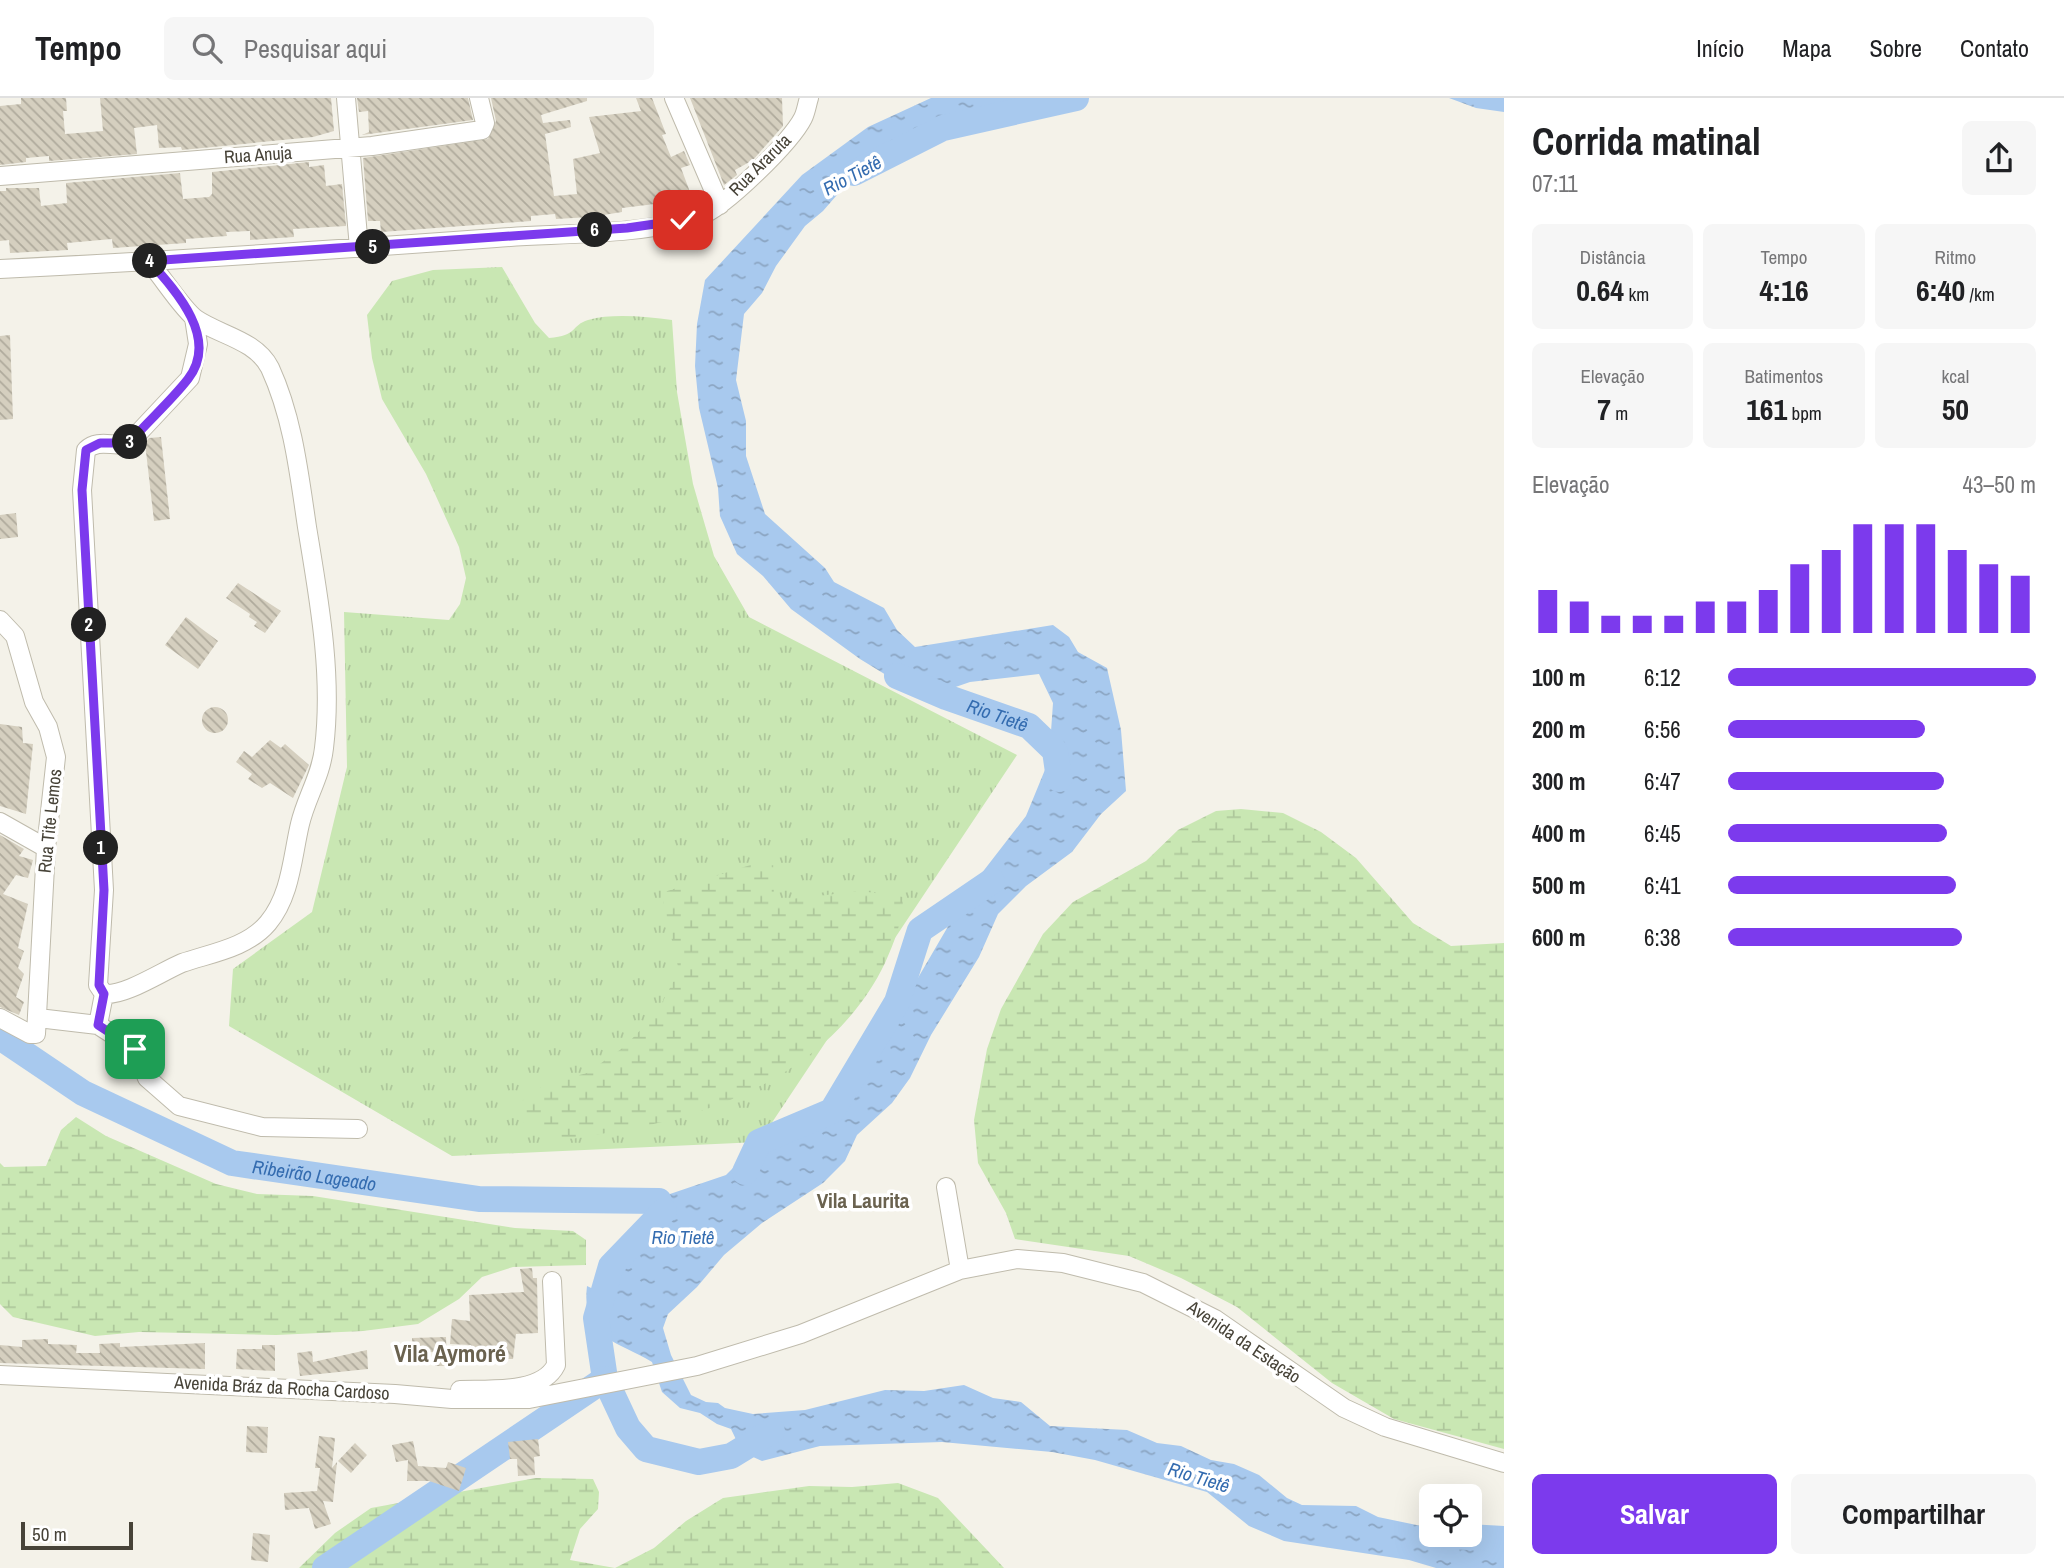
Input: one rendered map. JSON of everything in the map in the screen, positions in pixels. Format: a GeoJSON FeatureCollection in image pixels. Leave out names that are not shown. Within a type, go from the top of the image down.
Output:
{"type":"FeatureCollection","features":[{"type":"Feature","properties":{"kind":"street"},"geometry":{"type":"LineString","coordinates":[[346,98],[359,248]]}},
{"type":"Feature","properties":{"kind":"street","name":"Rua Anuja"},"geometry":{"type":"LineString","coordinates":[[0,176],[350,148],[482,130],[485,123],[479,98]]}},
{"type":"Feature","properties":{"kind":"street"},"geometry":{"type":"LineString","coordinates":[[674,98],[720,205]]}},
{"type":"Feature","properties":{"kind":"street","name":"Rua Araruta"},"geometry":{"type":"LineString","coordinates":[[0,269],[359,248],[663,224],[700,216],[720,205],[787,140],[802,119],[809,98]]}},
{"type":"Feature","properties":{"kind":"street"},"geometry":{"type":"LineString","coordinates":[[104,994],[119,993],[176,966],[229,948],[266,926],[276,912],[287,886],[300,820],[320,771],[324,748],[327,687],[324,643],[295,452],[282,396],[268,363],[251,348],[194,318],[149,261]]}},
{"type":"Feature","properties":{"kind":"street"},"geometry":{"type":"LineString","coordinates":[[98,1025],[104,994],[99,985],[104,890],[82,490],[86,450],[100,443],[129,443],[190,378],[198,344],[194,318]]}},
{"type":"Feature","properties":{"kind":"street","name":"Rua Tite Lemos"},"geometry":{"type":"LineString","coordinates":[[0,620],[15,636],[34,702],[54,743],[56,772],[46,848],[37,1026]]}},
{"type":"Feature","properties":{"kind":"street"},"geometry":{"type":"LineString","coordinates":[[0,822],[46,848]]}},
{"type":"Feature","properties":{"kind":"street"},"geometry":{"type":"LineString","coordinates":[[0,1018],[30,1034],[37,1026],[98,1025],[135,1049],[147,1078],[179,1106],[262,1127],[358,1129]]}},
{"type":"Feature","properties":{"kind":"street"},"geometry":{"type":"LineString","coordinates":[[947,1187],[960,1270]]}},
{"type":"Feature","properties":{"kind":"street","name":"Avenida da Estação"},"geometry":{"type":"LineString","coordinates":[[563,1393],[697,1366],[801,1334],[960,1270],[1017,1259],[1063,1263],[1143,1283],[1215,1319],[1344,1408],[1385,1427],[1504,1463]]}},
{"type":"Feature","properties":{"kind":"street"},"geometry":{"type":"LineString","coordinates":[[419,1396],[439,1391],[537,1384],[551,1375],[556,1365],[552,1281]]}},
{"type":"Feature","properties":{"kind":"street","name":"Avenida Bráz da Rocha Cardoso"},"geometry":{"type":"LineString","coordinates":[[0,1375],[490,1401],[563,1393]]}},
{"type":"Feature","properties":{"kind":"green space"},"geometry":{"type":"Polygon","coordinates":[[[502,267],[535,323],[549,338],[570,333],[583,322],[598,318],[630,316],[672,320],[677,392],[693,484],[714,556],[749,617],[1017,755],[759,1142],[452,1156],[229,1026],[233,969],[312,912],[347,767],[344,612],[449,620],[460,604],[466,578],[459,547],[426,474],[382,399],[372,358],[367,315],[392,281],[433,270],[502,267]]]}},
{"type":"Feature","properties":{"kind":"green space"},"geometry":{"type":"Polygon","coordinates":[[[1241,809],[1283,813],[1321,832],[1356,858],[1413,923],[1451,946],[1504,943],[1504,1449],[1394,1419],[1332,1383],[1237,1307],[1181,1278],[1129,1256],[1015,1239],[1006,1213],[978,1163],[974,1120],[987,1049],[1001,1009],[1043,934],[1073,902],[1146,861],[1178,830],[1216,811],[1241,809]]]}},
{"type":"Feature","properties":{"kind":"green space"},"geometry":{"type":"Polygon","coordinates":[[[773,858],[774,901],[861,891],[903,897],[900,923],[885,963],[864,999],[838,1030],[807,1057],[773,1079],[736,1098],[697,1112],[657,1123],[566,1139],[545,1133],[521,1121],[522,1101],[546,1084],[587,1073],[624,1047],[656,1014],[679,971],[661,893],[773,858]]]}},
{"type":"Feature","properties":{"kind":"green space"},"geometry":{"type":"Polygon","coordinates":[[[76,1117],[106,1136],[216,1184],[257,1194],[313,1196],[515,1228],[573,1231],[586,1240],[586,1265],[513,1267],[482,1277],[459,1299],[418,1324],[363,1331],[276,1335],[139,1332],[95,1336],[13,1317],[0,1304],[0,1163],[4,1167],[46,1166],[61,1130],[76,1117]]]}},
{"type":"Feature","properties":{"kind":"green space"},"geometry":{"type":"Polygon","coordinates":[[[536,1478],[593,1479],[599,1492],[598,1509],[580,1529],[570,1560],[615,1568],[299,1568],[335,1533],[371,1508],[536,1478]]]}},
{"type":"Feature","properties":{"kind":"green space"},"geometry":{"type":"Polygon","coordinates":[[[898,1483],[938,1498],[1004,1568],[615,1568],[654,1548],[686,1521],[723,1498],[809,1486],[852,1487],[898,1483]]]}},
{"type":"Feature","properties":{"kind":"water","name":"Rio Tietê"},"geometry":{"type":"Polygon","coordinates":[[[931,98],[1028,98],[988,106],[915,133],[881,161],[856,173],[823,211],[805,226],[776,266],[762,293],[744,314],[736,380],[746,421],[746,456],[765,514],[825,568],[834,582],[884,608],[897,630],[915,647],[1053,625],[1069,637],[1078,652],[1107,668],[1121,730],[1126,791],[1101,814],[1072,852],[1026,886],[998,914],[979,957],[931,1035],[910,1078],[892,1103],[857,1135],[845,1161],[823,1183],[762,1223],[724,1255],[697,1287],[668,1314],[663,1328],[671,1355],[691,1395],[706,1402],[718,1403],[725,1408],[753,1414],[805,1410],[885,1390],[924,1391],[964,1385],[993,1398],[1021,1402],[1050,1426],[1127,1430],[1157,1443],[1181,1446],[1211,1460],[1234,1464],[1259,1475],[1287,1498],[1302,1505],[1356,1506],[1378,1517],[1419,1526],[1419,1547],[1482,1547],[1482,1535],[1504,1539],[1504,1568],[1436,1568],[1409,1560],[1284,1541],[1249,1526],[1207,1492],[1095,1460],[1052,1452],[942,1442],[820,1446],[762,1461],[742,1452],[731,1429],[700,1413],[680,1408],[662,1392],[652,1362],[603,1335],[589,1317],[587,1286],[604,1294],[635,1254],[645,1211],[667,1195],[726,1175],[759,1142],[804,1130],[852,1091],[971,887],[1026,816],[1049,760],[1053,703],[1039,674],[970,682],[941,692],[904,686],[860,659],[791,609],[763,576],[737,554],[720,516],[718,488],[699,408],[695,366],[697,324],[705,280],[802,175],[868,127],[931,98]]]}},
{"type":"Feature","properties":{"kind":"water"},"geometry":{"type":"Polygon","coordinates":[[[1449,98],[1504,98],[1504,112],[1476,108],[1449,98]]]}},
{"type":"Feature","properties":{"kind":"building"},"geometry":{"type":"Polygon","coordinates":[[[21,98],[66,98],[67,111],[63,111],[65,134],[103,131],[100,98],[331,98],[334,131],[313,137],[182,150],[181,147],[159,148],[157,125],[134,128],[137,154],[49,161],[49,156],[26,158],[26,162],[0,165],[0,106],[21,104],[21,98]]]}},
{"type":"Feature","properties":{"kind":"building"},"geometry":{"type":"Polygon","coordinates":[[[357,98],[468,98],[473,120],[362,135],[369,132],[368,111],[359,112],[357,98]]]}},
{"type":"Feature","properties":{"kind":"building"},"geometry":{"type":"Polygon","coordinates":[[[491,98],[587,98],[587,101],[541,115],[543,123],[570,120],[571,127],[545,134],[554,196],[577,194],[573,159],[600,153],[589,117],[641,111],[636,98],[652,98],[666,134],[662,135],[671,157],[684,151],[690,165],[681,168],[693,200],[690,200],[691,207],[665,211],[663,203],[622,208],[622,212],[591,217],[556,219],[555,214],[531,216],[531,221],[381,232],[380,221],[368,221],[363,158],[488,139],[496,121],[491,98]]]}},
{"type":"Feature","properties":{"kind":"building"},"geometry":{"type":"Polygon","coordinates":[[[690,98],[782,98],[783,126],[753,160],[735,170],[737,175],[724,185],[690,98]]]}},
{"type":"Feature","properties":{"kind":"building"},"geometry":{"type":"Polygon","coordinates":[[[309,162],[309,167],[324,165],[326,186],[342,184],[346,226],[293,229],[294,237],[250,240],[250,231],[226,232],[227,236],[186,239],[186,243],[113,248],[112,239],[67,243],[68,250],[10,253],[9,240],[0,241],[0,191],[6,191],[6,188],[39,188],[41,206],[67,203],[66,183],[180,173],[183,199],[209,197],[212,194],[212,172],[309,162]]]}},
{"type":"Feature","properties":{"kind":"building"},"geometry":{"type":"Polygon","coordinates":[[[10,335],[13,419],[0,420],[0,336],[10,335]]]}},
{"type":"Feature","properties":{"kind":"building"},"geometry":{"type":"Polygon","coordinates":[[[161,437],[170,519],[154,521],[145,443],[149,438],[161,437]]]}},
{"type":"Feature","properties":{"kind":"building"},"geometry":{"type":"Polygon","coordinates":[[[16,513],[18,537],[0,539],[0,515],[16,513]]]}},
{"type":"Feature","properties":{"kind":"building"},"geometry":{"type":"Polygon","coordinates":[[[238,583],[281,611],[265,633],[254,626],[257,622],[249,617],[250,614],[226,598],[238,583]]]}},
{"type":"Feature","properties":{"kind":"building"},"geometry":{"type":"Polygon","coordinates":[[[186,617],[218,641],[198,669],[165,645],[186,617]]]}},
{"type":"Feature","properties":{"kind":"building"},"geometry":{"type":"Polygon","coordinates":[[[215,707],[225,710],[228,720],[225,730],[215,733],[205,730],[202,720],[205,710],[215,707]]]}},
{"type":"Feature","properties":{"kind":"building"},"geometry":{"type":"Polygon","coordinates":[[[0,724],[22,727],[23,743],[33,744],[26,814],[0,806],[0,724]]]}},
{"type":"Feature","properties":{"kind":"building"},"geometry":{"type":"Polygon","coordinates":[[[270,740],[281,748],[285,744],[309,765],[293,798],[270,783],[262,788],[248,779],[252,774],[236,762],[244,751],[252,757],[270,740]]]}},
{"type":"Feature","properties":{"kind":"building"},"geometry":{"type":"Polygon","coordinates":[[[0,835],[24,849],[19,856],[33,860],[28,878],[16,875],[3,894],[28,904],[18,948],[24,951],[18,968],[24,974],[16,997],[24,1002],[19,1015],[0,1007],[0,835]]]}},
{"type":"Feature","properties":{"kind":"building"},"geometry":{"type":"Polygon","coordinates":[[[532,1268],[533,1278],[537,1278],[538,1333],[516,1334],[513,1359],[472,1360],[471,1345],[450,1344],[452,1319],[470,1321],[469,1295],[524,1292],[520,1269],[532,1268]]]}},
{"type":"Feature","properties":{"kind":"building"},"geometry":{"type":"Polygon","coordinates":[[[446,1337],[447,1366],[435,1366],[435,1352],[413,1353],[412,1338],[446,1337]]]}},
{"type":"Feature","properties":{"kind":"building"},"geometry":{"type":"Polygon","coordinates":[[[48,1339],[48,1344],[77,1345],[76,1353],[100,1353],[99,1344],[120,1343],[120,1347],[205,1343],[205,1369],[0,1363],[0,1345],[22,1347],[22,1340],[48,1339]]]}},
{"type":"Feature","properties":{"kind":"building"},"geometry":{"type":"Polygon","coordinates":[[[262,1345],[275,1345],[275,1371],[236,1369],[237,1349],[262,1349],[262,1345]]]}},
{"type":"Feature","properties":{"kind":"building"},"geometry":{"type":"Polygon","coordinates":[[[367,1350],[368,1369],[300,1376],[297,1353],[312,1351],[313,1362],[367,1350]]]}},
{"type":"Feature","properties":{"kind":"building"},"geometry":{"type":"Polygon","coordinates":[[[247,1426],[268,1427],[267,1453],[246,1452],[247,1426]]]}},
{"type":"Feature","properties":{"kind":"building"},"geometry":{"type":"Polygon","coordinates":[[[319,1436],[335,1438],[332,1468],[337,1462],[333,1502],[323,1501],[331,1524],[315,1529],[309,1508],[285,1510],[284,1493],[317,1491],[320,1468],[315,1468],[319,1436]]]}},
{"type":"Feature","properties":{"kind":"building"},"geometry":{"type":"Polygon","coordinates":[[[538,1439],[540,1456],[534,1457],[535,1475],[518,1476],[517,1459],[510,1459],[508,1442],[538,1439]]]}},
{"type":"Feature","properties":{"kind":"building"},"geometry":{"type":"Polygon","coordinates":[[[413,1441],[418,1466],[446,1468],[448,1462],[466,1468],[459,1491],[429,1481],[407,1481],[408,1460],[396,1462],[392,1445],[413,1441]]]}},
{"type":"Feature","properties":{"kind":"building"},"geometry":{"type":"Polygon","coordinates":[[[355,1443],[367,1455],[351,1473],[338,1461],[355,1443]]]}},
{"type":"Feature","properties":{"kind":"building"},"geometry":{"type":"Polygon","coordinates":[[[253,1533],[270,1535],[268,1562],[251,1560],[253,1533]]]}},
{"type":"Feature","properties":{"kind":"waterway","name":"Rio Tietê"},"geometry":{"type":"LineString","coordinates":[[854,173],[943,128],[1076,98]]}},
{"type":"Feature","properties":{"kind":"waterway","name":"Rio Tietê"},"geometry":{"type":"LineString","coordinates":[[897,676],[946,697],[1029,726],[1055,751],[1059,779]]}},
{"type":"Feature","properties":{"kind":"waterway","name":"Rio Tietê"},"geometry":{"type":"LineString","coordinates":[[745,1172],[759,1142],[832,1111],[897,1002],[920,930],[992,881]]}},
{"type":"Feature","properties":{"kind":"waterway","name":"Ribeirão Lageado"},"geometry":{"type":"LineString","coordinates":[[0,1037],[83,1093],[232,1163],[479,1199],[659,1201]]}},
{"type":"Feature","properties":{"kind":"waterway","name":"Rio Tietê"},"geometry":{"type":"LineString","coordinates":[[664,1211],[611,1266],[596,1318],[605,1379],[628,1428],[646,1449],[699,1462],[731,1456],[772,1431]]}},
{"type":"Feature","properties":{"kind":"waterway"},"geometry":{"type":"LineString","coordinates":[[325,1568],[605,1379]]}},
{"type":"Feature","properties":{"kind":"waterway","name":"Rio Tietê"},"geometry":{"type":"LineString","coordinates":[[1482,1538],[1504,1539]]}},
{"type":"Feature","properties":{"kind":"district","name":"Vila Laurita"},"geometry":{"type":"Point","coordinates":[863,1201]}},
{"type":"Feature","properties":{"kind":"district","name":"Vila Aymoré"},"geometry":{"type":"Point","coordinates":[450,1354]}},
{"type":"Feature","properties":{"kind":"route"},"geometry":{"type":"LineString","coordinates":[[135,1049],[98,1025],[104,994],[99,985],[104,890],[90,683],[87,542],[82,490],[86,450],[92,444],[129,443],[154,413],[190,378],[196,361],[198,344],[194,318],[149,261],[627,228],[683,220]]}}]}
